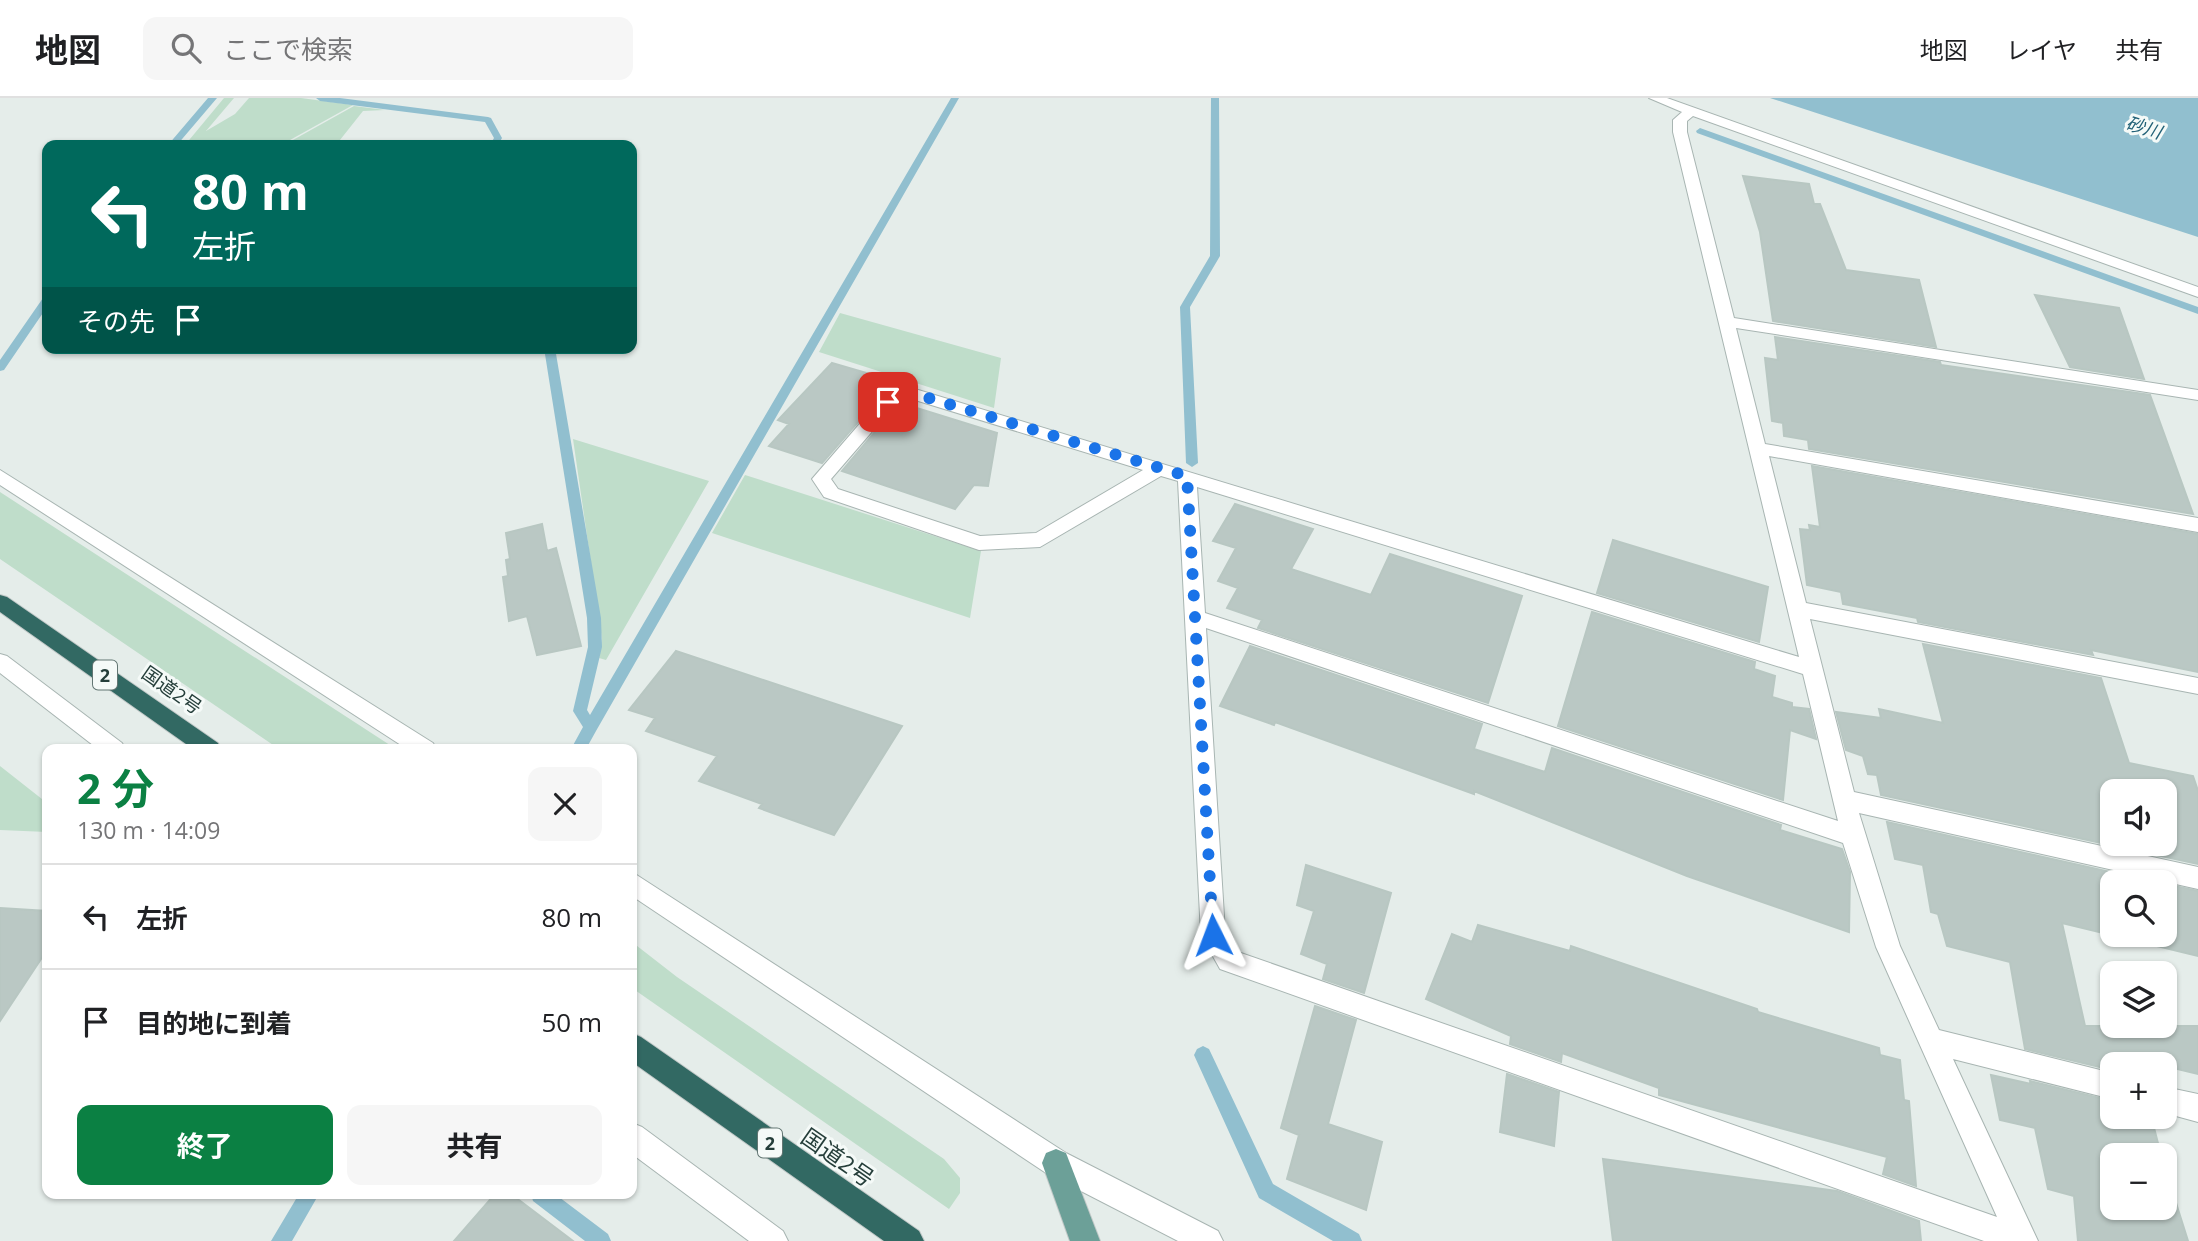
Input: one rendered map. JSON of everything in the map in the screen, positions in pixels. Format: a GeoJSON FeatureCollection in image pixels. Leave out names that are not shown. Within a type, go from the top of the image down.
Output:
{"type":"FeatureCollection","features":[{"type":"Feature","properties":{"kind":"highway","name":"国道2号"},"geometry":{"type":"LineString","coordinates":[[0,602],[203,744]]}},
{"type":"Feature","properties":{"kind":"highway","name":"国道2号"},"geometry":{"type":"LineString","coordinates":[[637,1050],[909,1241]]}},
{"type":"Feature","properties":{"kind":"main road"},"geometry":{"type":"LineString","coordinates":[[1056,1163],[1085,1241]]}},
{"type":"Feature","properties":{"kind":"street"},"geometry":{"type":"LineString","coordinates":[[1655,98],[2198,292]]}},
{"type":"Feature","properties":{"kind":"street"},"geometry":{"type":"LineString","coordinates":[[1691,111],[1680,120],[1680,132],[1853,836],[1888,947],[2023,1241]]}},
{"type":"Feature","properties":{"kind":"street"},"geometry":{"type":"LineString","coordinates":[[1726,321],[2198,395]]}},
{"type":"Feature","properties":{"kind":"street"},"geometry":{"type":"LineString","coordinates":[[1161,468],[1040,540],[979,543],[831,493],[821,479],[888,402],[915,394],[1161,468],[1812,669]]}},
{"type":"Feature","properties":{"kind":"street"},"geometry":{"type":"LineString","coordinates":[[1757,448],[2198,526]]}},
{"type":"Feature","properties":{"kind":"street"},"geometry":{"type":"LineString","coordinates":[[0,476],[417,744]]}},
{"type":"Feature","properties":{"kind":"street"},"geometry":{"type":"LineString","coordinates":[[1187,476],[1213,935],[1229,961],[2023,1241]]}},
{"type":"Feature","properties":{"kind":"street"},"geometry":{"type":"LineString","coordinates":[[1797,609],[2198,686]]}},
{"type":"Feature","properties":{"kind":"street"},"geometry":{"type":"LineString","coordinates":[[1195,617],[1853,836]]}},
{"type":"Feature","properties":{"kind":"street"},"geometry":{"type":"LineString","coordinates":[[0,662],[107,744]]}},
{"type":"Feature","properties":{"kind":"street"},"geometry":{"type":"LineString","coordinates":[[1844,800],[2198,878]]}},
{"type":"Feature","properties":{"kind":"street"},"geometry":{"type":"LineString","coordinates":[[637,886],[1056,1163],[1208,1241]]}},
{"type":"Feature","properties":{"kind":"street"},"geometry":{"type":"LineString","coordinates":[[1929,1041],[2100,1083]]}},
{"type":"Feature","properties":{"kind":"street"},"geometry":{"type":"LineString","coordinates":[[2177,1103],[2198,1108]]}},
{"type":"Feature","properties":{"kind":"street"},"geometry":{"type":"LineString","coordinates":[[637,1141],[773,1241]]}},
{"type":"Feature","properties":{"kind":"green space"},"geometry":{"type":"Polygon","coordinates":[[[224,98],[234,98],[206,131],[235,114],[249,98],[301,98],[353,105],[290,140],[189,140],[224,98]]]}},
{"type":"Feature","properties":{"kind":"green space"},"geometry":{"type":"Polygon","coordinates":[[[354,106],[385,110],[363,111],[340,140],[293,140],[354,106]]]}},
{"type":"Feature","properties":{"kind":"green space"},"geometry":{"type":"Polygon","coordinates":[[[840,313],[1001,358],[994,408],[819,352],[840,313]]]}},
{"type":"Feature","properties":{"kind":"green space"},"geometry":{"type":"Polygon","coordinates":[[[573,439],[709,481],[606,660],[599,658],[602,639],[573,439]]]}},
{"type":"Feature","properties":{"kind":"green space"},"geometry":{"type":"Polygon","coordinates":[[[745,475],[981,551],[970,618],[712,533],[745,475]]]}},
{"type":"Feature","properties":{"kind":"green space"},"geometry":{"type":"Polygon","coordinates":[[[0,492],[388,744],[272,744],[0,559],[0,492]]]}},
{"type":"Feature","properties":{"kind":"green space"},"geometry":{"type":"Polygon","coordinates":[[[0,766],[42,799],[42,832],[0,830],[0,766]]]}},
{"type":"Feature","properties":{"kind":"green space"},"geometry":{"type":"Polygon","coordinates":[[[637,946],[677,977],[944,1159],[960,1178],[960,1193],[949,1209],[637,991],[637,946]]]}},
{"type":"Feature","properties":{"kind":"water","name":"砂川"},"geometry":{"type":"Polygon","coordinates":[[[1770,98],[2198,98],[2198,237],[1770,98]]]}},
{"type":"Feature","properties":{"kind":"building"},"geometry":{"type":"Polygon","coordinates":[[[1743,176],[1809,184],[1814,204],[1820,204],[1846,270],[1919,280],[1936,347],[1773,321],[1760,232],[1743,176]]]}},
{"type":"Feature","properties":{"kind":"building"},"geometry":{"type":"Polygon","coordinates":[[[2035,295],[2119,308],[2144,379],[2070,367],[2035,295]]]}},
{"type":"Feature","properties":{"kind":"building"},"geometry":{"type":"Polygon","coordinates":[[[1775,337],[1940,362],[1941,365],[2150,395],[2193,514],[1809,449],[1808,440],[1784,436],[1783,423],[1772,421],[1765,358],[1778,360],[1775,337]]]}},
{"type":"Feature","properties":{"kind":"building"},"geometry":{"type":"Polygon","coordinates":[[[832,363],[894,381],[822,463],[769,446],[789,424],[778,420],[832,363]]]}},
{"type":"Feature","properties":{"kind":"building"},"geometry":{"type":"Polygon","coordinates":[[[907,405],[997,433],[988,486],[974,485],[955,509],[842,471],[895,408],[907,405]]]}},
{"type":"Feature","properties":{"kind":"building"},"geometry":{"type":"Polygon","coordinates":[[[1812,466],[2198,534],[2198,672],[2091,650],[2093,655],[1918,622],[1917,618],[1843,604],[1841,592],[1807,585],[1800,529],[1810,530],[1809,525],[1820,527],[1812,466]]]}},
{"type":"Feature","properties":{"kind":"building"},"geometry":{"type":"Polygon","coordinates":[[[1235,504],[1313,529],[1291,569],[1371,595],[1390,554],[1522,596],[1488,703],[1258,628],[1262,620],[1227,608],[1238,588],[1218,581],[1236,548],[1213,541],[1235,504]]]}},
{"type":"Feature","properties":{"kind":"building"},"geometry":{"type":"Polygon","coordinates":[[[542,524],[547,551],[556,548],[581,646],[537,655],[527,616],[509,621],[503,577],[508,576],[506,560],[510,559],[506,533],[542,524]]]}},
{"type":"Feature","properties":{"kind":"building"},"geometry":{"type":"Polygon","coordinates":[[[1613,540],[1768,587],[1759,642],[1597,593],[1613,540]]]}},
{"type":"Feature","properties":{"kind":"building"},"geometry":{"type":"Polygon","coordinates":[[[1592,612],[1755,662],[1754,669],[1775,676],[1772,697],[1792,703],[1792,707],[1809,709],[1816,739],[1790,730],[1783,800],[1558,726],[1592,612]]]}},
{"type":"Feature","properties":{"kind":"building"},"geometry":{"type":"Polygon","coordinates":[[[1923,644],[2101,678],[2129,763],[2193,776],[2198,791],[2198,864],[2161,856],[2177,856],[2177,779],[2100,779],[2100,843],[1881,795],[1877,775],[1868,774],[1863,756],[1846,750],[1836,712],[1881,718],[1879,709],[1943,723],[1923,644]]]}},
{"type":"Feature","properties":{"kind":"building"},"geometry":{"type":"Polygon","coordinates":[[[1250,646],[1482,724],[1474,749],[1545,772],[1552,748],[1781,825],[1780,830],[1842,849],[1850,872],[1849,932],[1687,876],[1474,791],[1474,794],[1275,722],[1274,725],[1220,706],[1250,646]]]}},
{"type":"Feature","properties":{"kind":"building"},"geometry":{"type":"Polygon","coordinates":[[[676,651],[902,726],[834,835],[759,808],[762,804],[699,781],[717,756],[646,731],[655,718],[629,710],[676,651]]]}},
{"type":"Feature","properties":{"kind":"building"},"geometry":{"type":"Polygon","coordinates":[[[1887,822],[2101,870],[2100,932],[2062,923],[2085,1026],[2100,1026],[2100,1038],[2177,1038],[2177,1026],[2198,1026],[2198,1074],[2177,1069],[2177,1052],[2100,1052],[2100,1067],[2025,1049],[2010,962],[1947,946],[1938,914],[1931,912],[1923,865],[1895,859],[1887,822]]]}},
{"type":"Feature","properties":{"kind":"building"},"geometry":{"type":"Polygon","coordinates":[[[1306,865],[1391,893],[1364,993],[1323,979],[1327,964],[1301,954],[1314,911],[1297,905],[1306,865]]]}},
{"type":"Feature","properties":{"kind":"building"},"geometry":{"type":"Polygon","coordinates":[[[2177,887],[2198,891],[2198,956],[2161,947],[2177,947],[2177,887]]]}},
{"type":"Feature","properties":{"kind":"building"},"geometry":{"type":"Polygon","coordinates":[[[0,908],[42,911],[42,958],[0,1021],[0,908]]]}},
{"type":"Feature","properties":{"kind":"building"},"geometry":{"type":"Polygon","coordinates":[[[1478,925],[1570,951],[1571,946],[1757,1009],[1758,1012],[1879,1048],[1880,1055],[1900,1060],[1904,1100],[1909,1101],[1916,1186],[1883,1174],[1887,1157],[1659,1095],[1659,1088],[1562,1053],[1561,1062],[1510,1044],[1511,1036],[1426,999],[1452,934],[1472,942],[1478,925]]]}},
{"type":"Feature","properties":{"kind":"building"},"geometry":{"type":"Polygon","coordinates":[[[1315,1006],[1356,1020],[1328,1124],[1382,1142],[1366,1210],[1287,1179],[1299,1135],[1281,1128],[1315,1006]]]}},
{"type":"Feature","properties":{"kind":"building"},"geometry":{"type":"Polygon","coordinates":[[[1507,1074],[1559,1092],[1554,1146],[1500,1132],[1507,1074]]]}},
{"type":"Feature","properties":{"kind":"building"},"geometry":{"type":"Polygon","coordinates":[[[1991,1075],[2031,1084],[2030,1081],[2100,1098],[2100,1129],[2154,1129],[2158,1143],[2100,1143],[2100,1220],[2177,1220],[2177,1206],[2188,1241],[2078,1241],[2074,1196],[2048,1189],[2035,1128],[2000,1120],[1991,1075]]]}},
{"type":"Feature","properties":{"kind":"building"},"geometry":{"type":"Polygon","coordinates":[[[1603,1159],[1837,1191],[1919,1221],[1921,1241],[1613,1241],[1603,1159]]]}},
{"type":"Feature","properties":{"kind":"building"},"geometry":{"type":"Polygon","coordinates":[[[491,1199],[518,1199],[573,1241],[454,1241],[491,1199]]]}},
{"type":"Feature","properties":{"kind":"waterway"},"geometry":{"type":"LineString","coordinates":[[176,140],[213,98]]}},
{"type":"Feature","properties":{"kind":"waterway"},"geometry":{"type":"LineString","coordinates":[[320,98],[488,120],[497,140]]}},
{"type":"Feature","properties":{"kind":"waterway"},"geometry":{"type":"LineString","coordinates":[[591,727],[955,98]]}},
{"type":"Feature","properties":{"kind":"waterway"},"geometry":{"type":"LineString","coordinates":[[1192,463],[1185,307],[1215,256],[1215,98]]}},
{"type":"Feature","properties":{"kind":"waterway"},"geometry":{"type":"LineString","coordinates":[[1700,131],[2198,311]]}},
{"type":"Feature","properties":{"kind":"waterway"},"geometry":{"type":"LineString","coordinates":[[0,368],[42,307]]}},
{"type":"Feature","properties":{"kind":"waterway"},"geometry":{"type":"LineString","coordinates":[[550,354],[594,618],[595,647],[580,711],[591,727]]}},
{"type":"Feature","properties":{"kind":"waterway"},"geometry":{"type":"LineString","coordinates":[[581,744],[591,727]]}},
{"type":"Feature","properties":{"kind":"waterway"},"geometry":{"type":"LineString","coordinates":[[1203,1055],[1266,1191],[1352,1241]]}},
{"type":"Feature","properties":{"kind":"waterway"},"geometry":{"type":"LineString","coordinates":[[281,1241],[307,1199]]}},
{"type":"Feature","properties":{"kind":"waterway"},"geometry":{"type":"LineString","coordinates":[[546,1199],[601,1241]]}},
{"type":"Feature","properties":{"kind":"route"},"geometry":{"type":"LineString","coordinates":[[888,402],[915,394],[1187,476],[1213,935]]}}]}
